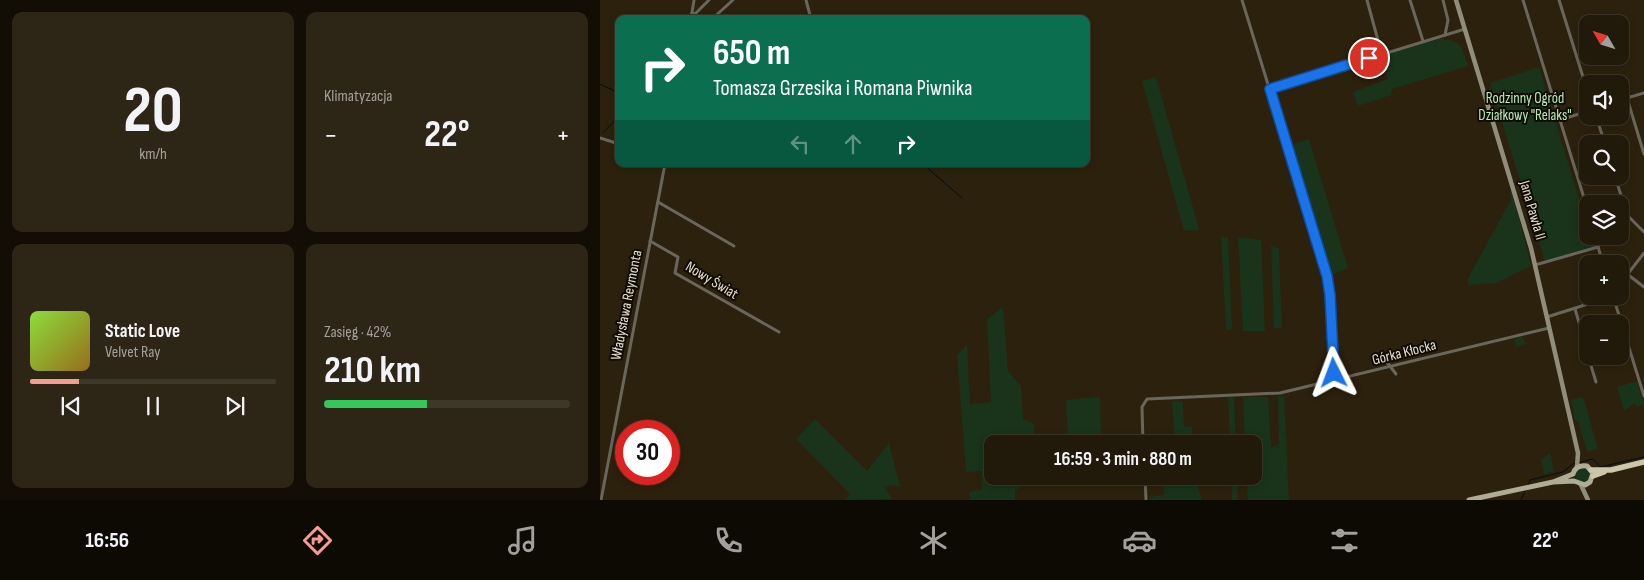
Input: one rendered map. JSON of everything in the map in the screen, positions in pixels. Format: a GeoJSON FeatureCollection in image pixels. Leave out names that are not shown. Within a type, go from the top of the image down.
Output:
{"type":"FeatureCollection","features":[{"type":"Feature","properties":{"kind":"highway"},"geometry":{"type":"LineString","coordinates":[[1592,473],[1644,462]]}},
{"type":"Feature","properties":{"kind":"main road","name":"Jana Pawła II"},"geometry":{"type":"LineString","coordinates":[[1456,0],[1535,265],[1580,464]]}},
{"type":"Feature","properties":{"kind":"main road"},"geometry":{"type":"LineString","coordinates":[[1469,500],[1553,482],[1573,474],[1580,464],[1592,473],[1588,484],[1588,500]]}},
{"type":"Feature","properties":{"kind":"main road"},"geometry":{"type":"LineString","coordinates":[[1573,474],[1574,481]]}},
{"type":"Feature","properties":{"kind":"main road"},"geometry":{"type":"LineString","coordinates":[[1553,482],[1574,481],[1581,485],[1588,500]]}},
{"type":"Feature","properties":{"kind":"main road"},"geometry":{"type":"LineString","coordinates":[[1581,485],[1588,484]]}},
{"type":"Feature","properties":{"kind":"street"},"geometry":{"type":"LineString","coordinates":[[694,0],[692,13],[696,14],[709,0]]}},
{"type":"Feature","properties":{"kind":"street"},"geometry":{"type":"LineString","coordinates":[[716,15],[733,0]]}},
{"type":"Feature","properties":{"kind":"street"},"geometry":{"type":"LineString","coordinates":[[806,0],[810,15]]}},
{"type":"Feature","properties":{"kind":"street"},"geometry":{"type":"LineString","coordinates":[[1242,0],[1327,276],[1330,295],[1334,380]]}},
{"type":"Feature","properties":{"kind":"street"},"geometry":{"type":"LineString","coordinates":[[1367,0],[1382,55]]}},
{"type":"Feature","properties":{"kind":"street"},"geometry":{"type":"LineString","coordinates":[[1410,0],[1423,42]]}},
{"type":"Feature","properties":{"kind":"street"},"geometry":{"type":"LineString","coordinates":[[1443,0],[1448,20],[1446,35]]}},
{"type":"Feature","properties":{"kind":"street"},"geometry":{"type":"LineString","coordinates":[[1523,0],[1583,195]]}},
{"type":"Feature","properties":{"kind":"street"},"geometry":{"type":"LineString","coordinates":[[1559,0],[1583,75]]}},
{"type":"Feature","properties":{"kind":"street"},"geometry":{"type":"LineString","coordinates":[[1270,89],[1465,29]]}},
{"type":"Feature","properties":{"kind":"street"},"geometry":{"type":"LineString","coordinates":[[1629,97],[1644,93]]}},
{"type":"Feature","properties":{"kind":"street"},"geometry":{"type":"LineString","coordinates":[[1629,105],[1644,154]]}},
{"type":"Feature","properties":{"kind":"street"},"geometry":{"type":"LineString","coordinates":[[1560,120],[1579,114]]}},
{"type":"Feature","properties":{"kind":"street"},"geometry":{"type":"LineString","coordinates":[[600,138],[615,143]]}},
{"type":"Feature","properties":{"kind":"street","name":"Władysława Reymonta"},"geometry":{"type":"LineString","coordinates":[[601,500],[664,167]]}},
{"type":"Feature","properties":{"kind":"street"},"geometry":{"type":"LineString","coordinates":[[1618,185],[1627,215],[1644,232]]}},
{"type":"Feature","properties":{"kind":"street"},"geometry":{"type":"LineString","coordinates":[[658,202],[734,246]]}},
{"type":"Feature","properties":{"kind":"street","name":"Nowy Świat"},"geometry":{"type":"LineString","coordinates":[[650,241],[678,256],[675,273],[779,332]]}},
{"type":"Feature","properties":{"kind":"street"},"geometry":{"type":"LineString","coordinates":[[1535,265],[1598,247],[1601,255]]}},
{"type":"Feature","properties":{"kind":"street"},"geometry":{"type":"LineString","coordinates":[[1629,272],[1644,253]]}},
{"type":"Feature","properties":{"kind":"street"},"geometry":{"type":"LineString","coordinates":[[1629,276],[1644,287]]}},
{"type":"Feature","properties":{"kind":"street"},"geometry":{"type":"LineString","coordinates":[[1547,317],[1587,305]]}},
{"type":"Feature","properties":{"kind":"street"},"geometry":{"type":"LineString","coordinates":[[1616,305],[1644,396]]}},
{"type":"Feature","properties":{"kind":"street"},"geometry":{"type":"LineString","coordinates":[[1575,309],[1579,323]]}},
{"type":"Feature","properties":{"kind":"street","name":"Górka Kłocka"},"geometry":{"type":"LineString","coordinates":[[1143,435],[1142,407],[1144,401],[1157,398],[1280,393],[1550,328]]}},
{"type":"Feature","properties":{"kind":"street"},"geometry":{"type":"LineString","coordinates":[[1383,357],[1396,374]]}},
{"type":"Feature","properties":{"kind":"street"},"geometry":{"type":"LineString","coordinates":[[1591,365],[1596,382]]}},
{"type":"Feature","properties":{"kind":"street"},"geometry":{"type":"LineString","coordinates":[[1638,374],[1643,372]]}},
{"type":"Feature","properties":{"kind":"street"},"geometry":{"type":"LineString","coordinates":[[1145,485],[1146,500]]}},
{"type":"Feature","properties":{"kind":"green space"},"geometry":{"type":"Polygon","coordinates":[[[1439,39],[1446,39],[1459,45],[1468,66],[1392,89],[1391,95],[1358,106],[1353,92],[1388,79],[1382,56],[1439,39]]]}},
{"type":"Feature","properties":{"kind":"green space","name":"Rodzinny Ogród Działkowy \"Relaks\""},"geometry":{"type":"Polygon","coordinates":[[[1539,67],[1579,199],[1579,245],[1594,246],[1545,261],[1490,83],[1539,67]]]}},
{"type":"Feature","properties":{"kind":"green space"},"geometry":{"type":"Polygon","coordinates":[[[1156,77],[1199,230],[1184,231],[1142,81],[1156,77]]]}},
{"type":"Feature","properties":{"kind":"green space"},"geometry":{"type":"Polygon","coordinates":[[[1309,139],[1348,268],[1331,275],[1327,271],[1289,146],[1309,139]]]}},
{"type":"Feature","properties":{"kind":"green space"},"geometry":{"type":"Polygon","coordinates":[[[1512,188],[1531,266],[1496,283],[1469,285],[1467,280],[1511,200],[1510,192],[1512,188]]]}},
{"type":"Feature","properties":{"kind":"green space"},"geometry":{"type":"Polygon","coordinates":[[[1221,237],[1228,237],[1232,329],[1226,330],[1221,237]]]}},
{"type":"Feature","properties":{"kind":"green space"},"geometry":{"type":"Polygon","coordinates":[[[1238,237],[1261,240],[1265,331],[1243,331],[1238,237]]]}},
{"type":"Feature","properties":{"kind":"green space"},"geometry":{"type":"Polygon","coordinates":[[[1271,245],[1279,249],[1282,328],[1274,328],[1271,245]]]}},
{"type":"Feature","properties":{"kind":"green space"},"geometry":{"type":"Polygon","coordinates":[[[1003,307],[1008,371],[1021,386],[1023,419],[1034,424],[1035,435],[984,435],[984,485],[1022,485],[1015,491],[1015,500],[970,500],[969,492],[982,490],[981,471],[966,472],[957,356],[967,344],[970,404],[991,402],[987,319],[1003,307]]]}},
{"type":"Feature","properties":{"kind":"green space"},"geometry":{"type":"Polygon","coordinates":[[[1522,336],[1526,344],[1516,347],[1514,339],[1522,336]]]}},
{"type":"Feature","properties":{"kind":"green space"},"geometry":{"type":"Polygon","coordinates":[[[1637,381],[1644,404],[1637,407],[1635,403],[1624,411],[1617,387],[1637,381]]]}},
{"type":"Feature","properties":{"kind":"green space"},"geometry":{"type":"Polygon","coordinates":[[[1278,396],[1284,396],[1289,500],[1248,500],[1247,485],[1262,485],[1262,435],[1245,435],[1243,397],[1268,397],[1271,448],[1279,444],[1278,396]]]}},
{"type":"Feature","properties":{"kind":"green space"},"geometry":{"type":"Polygon","coordinates":[[[1100,397],[1101,435],[1068,435],[1066,400],[1100,397]]]}},
{"type":"Feature","properties":{"kind":"green space"},"geometry":{"type":"Polygon","coordinates":[[[1228,397],[1234,397],[1236,435],[1230,435],[1228,397]]]}},
{"type":"Feature","properties":{"kind":"green space"},"geometry":{"type":"Polygon","coordinates":[[[1583,397],[1598,449],[1587,452],[1578,421],[1575,421],[1571,400],[1583,397]]]}},
{"type":"Feature","properties":{"kind":"green space"},"geometry":{"type":"Polygon","coordinates":[[[1172,401],[1183,402],[1184,427],[1192,426],[1192,435],[1174,435],[1172,401]]]}},
{"type":"Feature","properties":{"kind":"green space"},"geometry":{"type":"Polygon","coordinates":[[[815,419],[867,471],[889,443],[900,487],[890,485],[885,488],[892,499],[845,500],[850,494],[796,439],[815,419]]]}},
{"type":"Feature","properties":{"kind":"green space"},"geometry":{"type":"Polygon","coordinates":[[[1550,453],[1554,471],[1544,474],[1541,460],[1550,453]]]}},
{"type":"Feature","properties":{"kind":"green space"},"geometry":{"type":"Polygon","coordinates":[[[1583,467],[1591,475],[1583,483],[1575,475],[1583,467]]]}},
{"type":"Feature","properties":{"kind":"green space"},"geometry":{"type":"Polygon","coordinates":[[[1163,485],[1198,485],[1202,500],[1150,500],[1150,497],[1164,495],[1163,485]]]}},
{"type":"Feature","properties":{"kind":"green space"},"geometry":{"type":"Polygon","coordinates":[[[1231,485],[1237,485],[1238,500],[1232,500],[1231,485]]]}},
{"type":"Feature","properties":{"kind":"waterway"},"geometry":{"type":"LineString","coordinates":[[600,84],[615,91]]}},
{"type":"Feature","properties":{"kind":"waterway"},"geometry":{"type":"LineString","coordinates":[[603,133],[615,120]]}},
{"type":"Feature","properties":{"kind":"waterway"},"geometry":{"type":"LineString","coordinates":[[926,167],[962,198]]}},
{"type":"Feature","properties":{"kind":"waterway"},"geometry":{"type":"LineString","coordinates":[[1528,486],[1530,480],[1563,472],[1573,464],[1593,459],[1600,467],[1644,457]]}},
{"type":"Feature","properties":{"kind":"waterway"},"geometry":{"type":"LineString","coordinates":[[1521,500],[1526,489]]}},
{"type":"Feature","properties":{"kind":"route"},"geometry":{"type":"LineString","coordinates":[[1334,373],[1330,295],[1327,276],[1270,89],[1369,58]]}}]}
